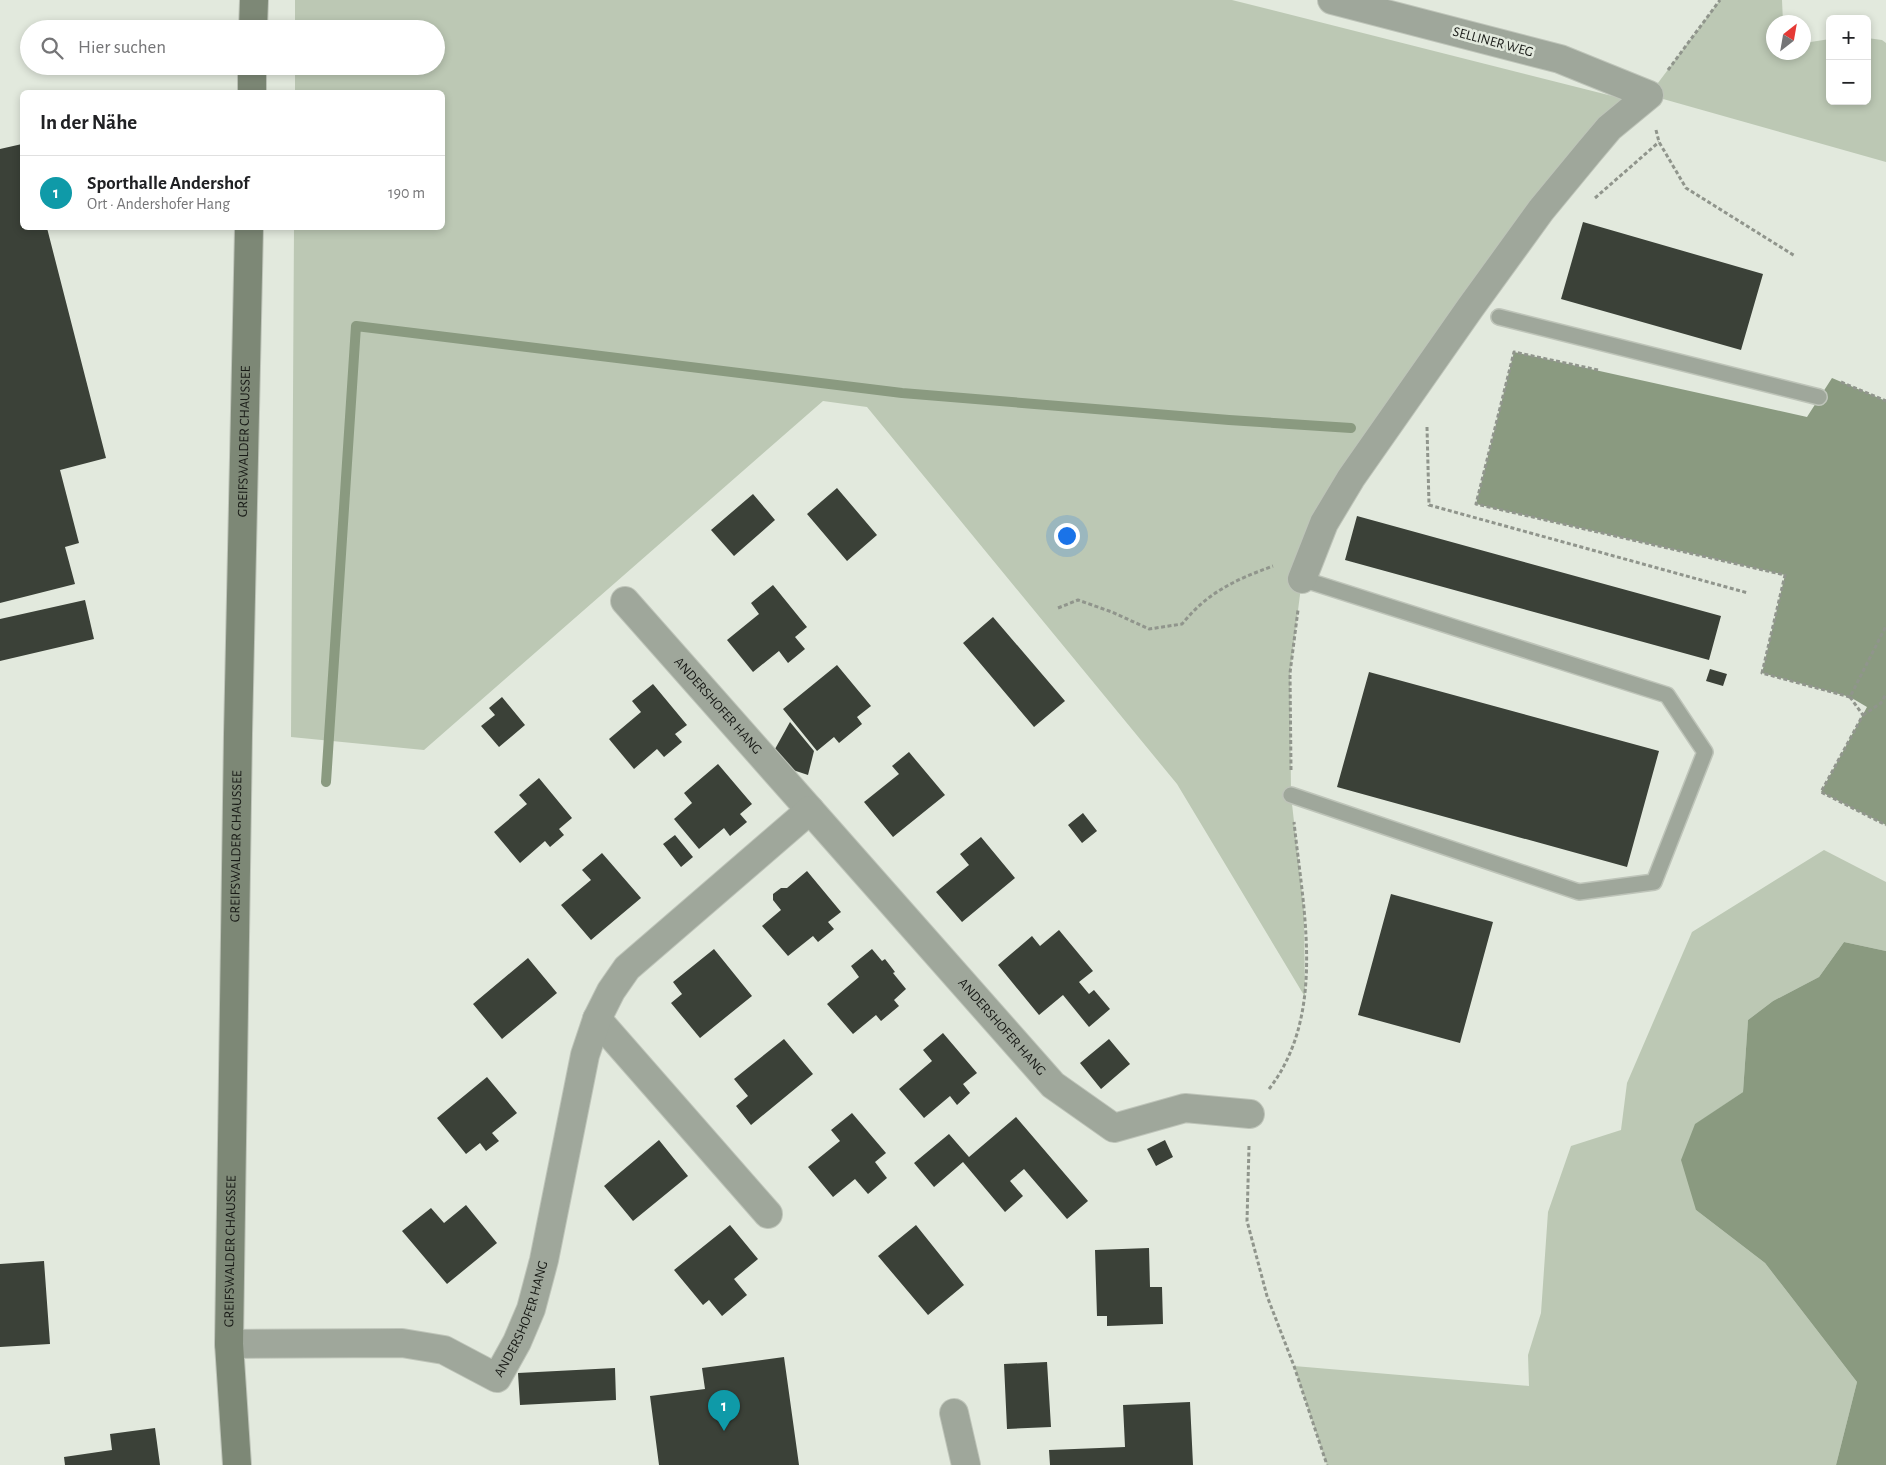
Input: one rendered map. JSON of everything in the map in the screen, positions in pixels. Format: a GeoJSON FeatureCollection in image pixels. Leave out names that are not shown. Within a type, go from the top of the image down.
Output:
{"type":"FeatureCollection","features":[{"type":"Feature","properties":{"kind":"main road"},"geometry":{"type":"LineString","coordinates":[[253,20],[254,0]]}},
{"type":"Feature","properties":{"kind":"main road"},"geometry":{"type":"LineString","coordinates":[[252,75],[252,90]]}},
{"type":"Feature","properties":{"kind":"main road","name":"GREIFSWALDER CHAUSSEE"},"geometry":{"type":"LineString","coordinates":[[237,1465],[228,1344],[249,230]]}},
{"type":"Feature","properties":{"kind":"street","name":"SELLINER WEG"},"geometry":{"type":"LineString","coordinates":[[1332,0],[1560,59],[1649,95]]}},
{"type":"Feature","properties":{"kind":"street"},"geometry":{"type":"LineString","coordinates":[[1305,572],[1324,524],[1351,478],[1541,210],[1609,128],[1649,95]]}},
{"type":"Feature","properties":{"kind":"street","name":"ANDERSHOFER HANG"},"geometry":{"type":"LineString","coordinates":[[625,602],[1052,1085],[1114,1128],[1185,1108],[1250,1114]]}},
{"type":"Feature","properties":{"kind":"street","name":"ANDERSHOFER HANG"},"geometry":{"type":"LineString","coordinates":[[228,1344],[402,1343],[444,1350],[497,1378],[517,1342],[531,1309],[546,1250],[585,1055],[597,1019],[612,991],[627,968],[810,810]]}},
{"type":"Feature","properties":{"kind":"street"},"geometry":{"type":"LineString","coordinates":[[597,1019],[768,1214]]}},
{"type":"Feature","properties":{"kind":"street"},"geometry":{"type":"LineString","coordinates":[[954,1414],[966,1465]]}},
{"type":"Feature","properties":{"kind":"lane"},"geometry":{"type":"LineString","coordinates":[[1499,317],[1819,397]]}},
{"type":"Feature","properties":{"kind":"lane"},"geometry":{"type":"LineString","coordinates":[[1291,795],[1579,892],[1654,882],[1705,752],[1667,695],[1305,572]]}},
{"type":"Feature","properties":{"kind":"path"},"geometry":{"type":"LineString","coordinates":[[1649,95],[1720,0]]}},
{"type":"Feature","properties":{"kind":"path"},"geometry":{"type":"LineString","coordinates":[[1656,126],[1659,142],[1686,188],[1795,256]]}},
{"type":"Feature","properties":{"kind":"path"},"geometry":{"type":"LineString","coordinates":[[1591,201],[1659,142]]}},
{"type":"Feature","properties":{"kind":"path"},"geometry":{"type":"LineString","coordinates":[[1599,371],[1514,352],[1476,504],[1785,575],[1762,672],[1850,697],[1863,715]]}},
{"type":"Feature","properties":{"kind":"path"},"geometry":{"type":"LineString","coordinates":[[1832,378],[1886,401]]}},
{"type":"Feature","properties":{"kind":"path"},"geometry":{"type":"LineString","coordinates":[[1427,422],[1429,505],[1748,593]]}},
{"type":"Feature","properties":{"kind":"path"},"geometry":{"type":"LineString","coordinates":[[1058,608],[1078,600],[1112,612],[1149,629],[1182,624],[1198,605],[1234,580],[1282,563],[1305,572],[1290,672],[1291,795],[1304,911],[1305,998],[1299,1032],[1278,1078],[1250,1114],[1247,1221],[1267,1296],[1294,1366],[1327,1465]]}},
{"type":"Feature","properties":{"kind":"path"},"geometry":{"type":"LineString","coordinates":[[1850,697],[1886,626]]}},
{"type":"Feature","properties":{"kind":"path"},"geometry":{"type":"LineString","coordinates":[[1886,694],[1881,703],[1863,715],[1821,792],[1886,825]]}},
{"type":"Feature","properties":{"kind":"shaded area"},"geometry":{"type":"Polygon","coordinates":[[[295,0],[1232,0],[1640,103],[1505,260],[1302,579],[1290,673],[1291,795],[1304,911],[1305,997],[1177,784],[867,407],[823,401],[424,750],[291,737],[294,230],[445,230],[445,90],[295,90],[295,75],[445,75],[445,20],[295,20],[295,0]]]}},
{"type":"Feature","properties":{"kind":"shaded area"},"geometry":{"type":"Polygon","coordinates":[[[1720,0],[1782,0],[1783,15],[1766,15],[1766,60],[1811,60],[1811,42],[1826,40],[1826,105],[1871,105],[1871,39],[1882,40],[1886,43],[1886,162],[1649,95],[1720,0]]]}},
{"type":"Feature","properties":{"kind":"shaded area"},"geometry":{"type":"Polygon","coordinates":[[[1514,352],[1807,417],[1832,378],[1886,401],[1886,825],[1821,792],[1867,707],[1850,697],[1762,673],[1785,575],[1476,504],[1514,352]]]}},
{"type":"Feature","properties":{"kind":"shaded area"},"geometry":{"type":"Polygon","coordinates":[[[1824,850],[1886,882],[1886,951],[1844,942],[1819,977],[1773,1001],[1748,1020],[1743,1092],[1696,1124],[1696,1210],[1765,1263],[1857,1382],[1836,1465],[1327,1465],[1294,1366],[1529,1386],[1528,1355],[1541,1313],[1548,1212],[1571,1146],[1621,1130],[1627,1083],[1692,932],[1824,850]]]}},
{"type":"Feature","properties":{"kind":"shaded area"},"geometry":{"type":"Polygon","coordinates":[[[1844,942],[1886,951],[1886,1465],[1836,1465],[1857,1382],[1765,1263],[1696,1210],[1681,1160],[1695,1124],[1743,1092],[1748,1020],[1773,1001],[1819,977],[1844,942]]]}},
{"type":"Feature","properties":{"kind":"building"},"geometry":{"type":"Polygon","coordinates":[[[20,144],[20,230],[48,230],[106,458],[60,470],[79,543],[65,547],[75,584],[0,603],[0,149],[20,144]]]}},
{"type":"Feature","properties":{"kind":"building"},"geometry":{"type":"Polygon","coordinates":[[[1583,222],[1763,274],[1741,350],[1561,299],[1583,222]]]}},
{"type":"Feature","properties":{"kind":"building"},"geometry":{"type":"Polygon","coordinates":[[[837,488],[877,535],[847,561],[807,514],[837,488]]]}},
{"type":"Feature","properties":{"kind":"building"},"geometry":{"type":"Polygon","coordinates":[[[753,494],[775,520],[734,556],[711,530],[753,494]]]}},
{"type":"Feature","properties":{"kind":"building"},"geometry":{"type":"Polygon","coordinates":[[[1357,516],[1721,616],[1709,660],[1345,560],[1357,516]]]}},
{"type":"Feature","properties":{"kind":"building"},"geometry":{"type":"Polygon","coordinates":[[[773,585],[807,627],[795,637],[805,649],[788,663],[779,651],[753,672],[727,640],[759,614],[751,603],[773,585]]]}},
{"type":"Feature","properties":{"kind":"building"},"geometry":{"type":"Polygon","coordinates":[[[85,600],[94,639],[0,661],[0,619],[85,600]]]}},
{"type":"Feature","properties":{"kind":"building"},"geometry":{"type":"Polygon","coordinates":[[[993,617],[1065,701],[1034,727],[963,643],[993,617]]]}},
{"type":"Feature","properties":{"kind":"building"},"geometry":{"type":"Polygon","coordinates":[[[837,665],[871,706],[857,717],[862,724],[839,743],[834,737],[817,751],[783,709],[837,665]]]}},
{"type":"Feature","properties":{"kind":"building"},"geometry":{"type":"Polygon","coordinates":[[[1710,669],[1727,674],[1723,686],[1706,681],[1710,669]]]}},
{"type":"Feature","properties":{"kind":"building"},"geometry":{"type":"Polygon","coordinates":[[[1369,672],[1659,751],[1627,867],[1337,787],[1369,672]]]}},
{"type":"Feature","properties":{"kind":"building"},"geometry":{"type":"Polygon","coordinates":[[[653,684],[687,725],[675,734],[682,742],[664,757],[657,749],[634,769],[609,739],[641,712],[632,701],[653,684]]]}},
{"type":"Feature","properties":{"kind":"building"},"geometry":{"type":"Polygon","coordinates":[[[502,697],[525,725],[499,747],[481,726],[495,715],[489,708],[502,697]]]}},
{"type":"Feature","properties":{"kind":"building"},"geometry":{"type":"Polygon","coordinates":[[[790,722],[814,751],[808,775],[793,770],[775,749],[790,722]]]}},
{"type":"Feature","properties":{"kind":"building"},"geometry":{"type":"Polygon","coordinates":[[[909,752],[945,795],[893,837],[864,802],[899,774],[892,766],[909,752]]]}},
{"type":"Feature","properties":{"kind":"building"},"geometry":{"type":"Polygon","coordinates":[[[718,764],[752,804],[740,814],[747,822],[730,836],[724,828],[699,849],[674,819],[692,803],[684,793],[718,764]]]}},
{"type":"Feature","properties":{"kind":"building"},"geometry":{"type":"Polygon","coordinates":[[[539,778],[572,818],[559,829],[564,835],[550,847],[545,841],[520,863],[494,832],[527,804],[519,795],[539,778]]]}},
{"type":"Feature","properties":{"kind":"building"},"geometry":{"type":"Polygon","coordinates":[[[1083,813],[1097,831],[1082,843],[1068,825],[1083,813]]]}},
{"type":"Feature","properties":{"kind":"building"},"geometry":{"type":"Polygon","coordinates":[[[675,835],[693,857],[681,867],[663,844],[675,835]]]}},
{"type":"Feature","properties":{"kind":"building"},"geometry":{"type":"Polygon","coordinates":[[[981,837],[1015,878],[962,922],[936,892],[969,865],[960,854],[981,837]]]}},
{"type":"Feature","properties":{"kind":"building"},"geometry":{"type":"Polygon","coordinates":[[[602,853],[641,898],[591,940],[561,905],[591,880],[582,870],[602,853]]]}},
{"type":"Feature","properties":{"kind":"building"},"geometry":{"type":"Polygon","coordinates":[[[807,871],[841,912],[828,922],[834,929],[818,942],[813,936],[788,956],[762,926],[781,910],[773,900],[773,894],[781,888],[787,888],[807,871]]]}},
{"type":"Feature","properties":{"kind":"building"},"geometry":{"type":"Polygon","coordinates":[[[1391,894],[1493,922],[1460,1043],[1358,1015],[1391,894]]]}},
{"type":"Feature","properties":{"kind":"building"},"geometry":{"type":"Polygon","coordinates":[[[1059,930],[1093,971],[1079,982],[1089,994],[1094,990],[1110,1009],[1089,1027],[1063,995],[1039,1015],[998,965],[1032,936],[1040,946],[1059,930]]]}},
{"type":"Feature","properties":{"kind":"building"},"geometry":{"type":"Polygon","coordinates":[[[714,949],[752,996],[700,1038],[671,1003],[682,994],[673,982],[714,949]]]}},
{"type":"Feature","properties":{"kind":"building"},"geometry":{"type":"Polygon","coordinates":[[[872,949],[882,961],[885,959],[906,989],[894,1000],[899,1006],[881,1021],[876,1015],[853,1034],[827,1004],[859,977],[851,966],[872,949]]]}},
{"type":"Feature","properties":{"kind":"building"},"geometry":{"type":"Polygon","coordinates":[[[528,958],[557,993],[502,1039],[473,1004],[528,958]]]}},
{"type":"Feature","properties":{"kind":"building"},"geometry":{"type":"Polygon","coordinates":[[[943,1033],[977,1073],[963,1084],[970,1093],[957,1105],[950,1096],[924,1118],[899,1089],[932,1061],[923,1050],[943,1033]]]}},
{"type":"Feature","properties":{"kind":"building"},"geometry":{"type":"Polygon","coordinates":[[[784,1039],[813,1074],[751,1125],[736,1106],[748,1096],[734,1079],[784,1039]]]}},
{"type":"Feature","properties":{"kind":"building"},"geometry":{"type":"Polygon","coordinates":[[[1109,1039],[1130,1064],[1101,1089],[1080,1063],[1109,1039]]]}},
{"type":"Feature","properties":{"kind":"building"},"geometry":{"type":"Polygon","coordinates":[[[487,1077],[517,1113],[492,1133],[499,1141],[486,1151],[480,1143],[466,1154],[437,1118],[487,1077]]]}},
{"type":"Feature","properties":{"kind":"building"},"geometry":{"type":"Polygon","coordinates":[[[852,1113],[886,1153],[875,1162],[887,1178],[868,1194],[855,1179],[833,1197],[808,1167],[840,1141],[831,1130],[852,1113]]]}},
{"type":"Feature","properties":{"kind":"building"},"geometry":{"type":"Polygon","coordinates":[[[1016,1117],[1088,1201],[1067,1219],[1024,1169],[1010,1181],[1023,1196],[1005,1212],[963,1162],[934,1187],[914,1163],[949,1134],[969,1157],[1016,1117]]]}},
{"type":"Feature","properties":{"kind":"building"},"geometry":{"type":"Polygon","coordinates":[[[659,1140],[688,1176],[633,1221],[604,1186],[659,1140]]]}},
{"type":"Feature","properties":{"kind":"building"},"geometry":{"type":"Polygon","coordinates":[[[1165,1140],[1173,1157],[1156,1166],[1147,1149],[1165,1140]]]}},
{"type":"Feature","properties":{"kind":"building"},"geometry":{"type":"Polygon","coordinates":[[[466,1205],[497,1243],[447,1284],[402,1231],[431,1208],[444,1223],[466,1205]]]}},
{"type":"Feature","properties":{"kind":"building"},"geometry":{"type":"Polygon","coordinates":[[[730,1225],[758,1259],[734,1279],[747,1295],[722,1316],[709,1300],[703,1305],[674,1270],[730,1225]]]}},
{"type":"Feature","properties":{"kind":"building"},"geometry":{"type":"Polygon","coordinates":[[[916,1225],[964,1285],[928,1315],[878,1256],[916,1225]]]}},
{"type":"Feature","properties":{"kind":"building"},"geometry":{"type":"Polygon","coordinates":[[[1149,1248],[1150,1287],[1162,1287],[1163,1324],[1107,1326],[1107,1316],[1097,1316],[1095,1250],[1149,1248]]]}},
{"type":"Feature","properties":{"kind":"building"},"geometry":{"type":"Polygon","coordinates":[[[44,1261],[50,1344],[0,1347],[0,1264],[44,1261]]]}},
{"type":"Feature","properties":{"kind":"building"},"geometry":{"type":"Polygon","coordinates":[[[784,1357],[799,1465],[659,1465],[650,1396],[705,1389],[702,1368],[784,1357]]]}},
{"type":"Feature","properties":{"kind":"building"},"geometry":{"type":"Polygon","coordinates":[[[1047,1362],[1051,1427],[1007,1429],[1004,1364],[1047,1362]]]}},
{"type":"Feature","properties":{"kind":"building"},"geometry":{"type":"Polygon","coordinates":[[[615,1368],[616,1400],[520,1405],[518,1373],[615,1368]]]}},
{"type":"Feature","properties":{"kind":"building"},"geometry":{"type":"Polygon","coordinates":[[[1190,1402],[1193,1465],[1050,1465],[1049,1450],[1125,1447],[1123,1405],[1190,1402]]]}},
{"type":"Feature","properties":{"kind":"building"},"geometry":{"type":"Polygon","coordinates":[[[155,1428],[160,1465],[65,1465],[64,1457],[112,1450],[110,1434],[155,1428]]]}},
{"type":"Feature","properties":{"kind":"waterway"},"geometry":{"type":"LineString","coordinates":[[326,782],[356,326],[902,393],[1229,420],[1351,428]]}},
{"type":"Feature","properties":{"kind":"place","name":"Sporthalle Andershof"},"geometry":{"type":"Point","coordinates":[724,1431]}}]}
